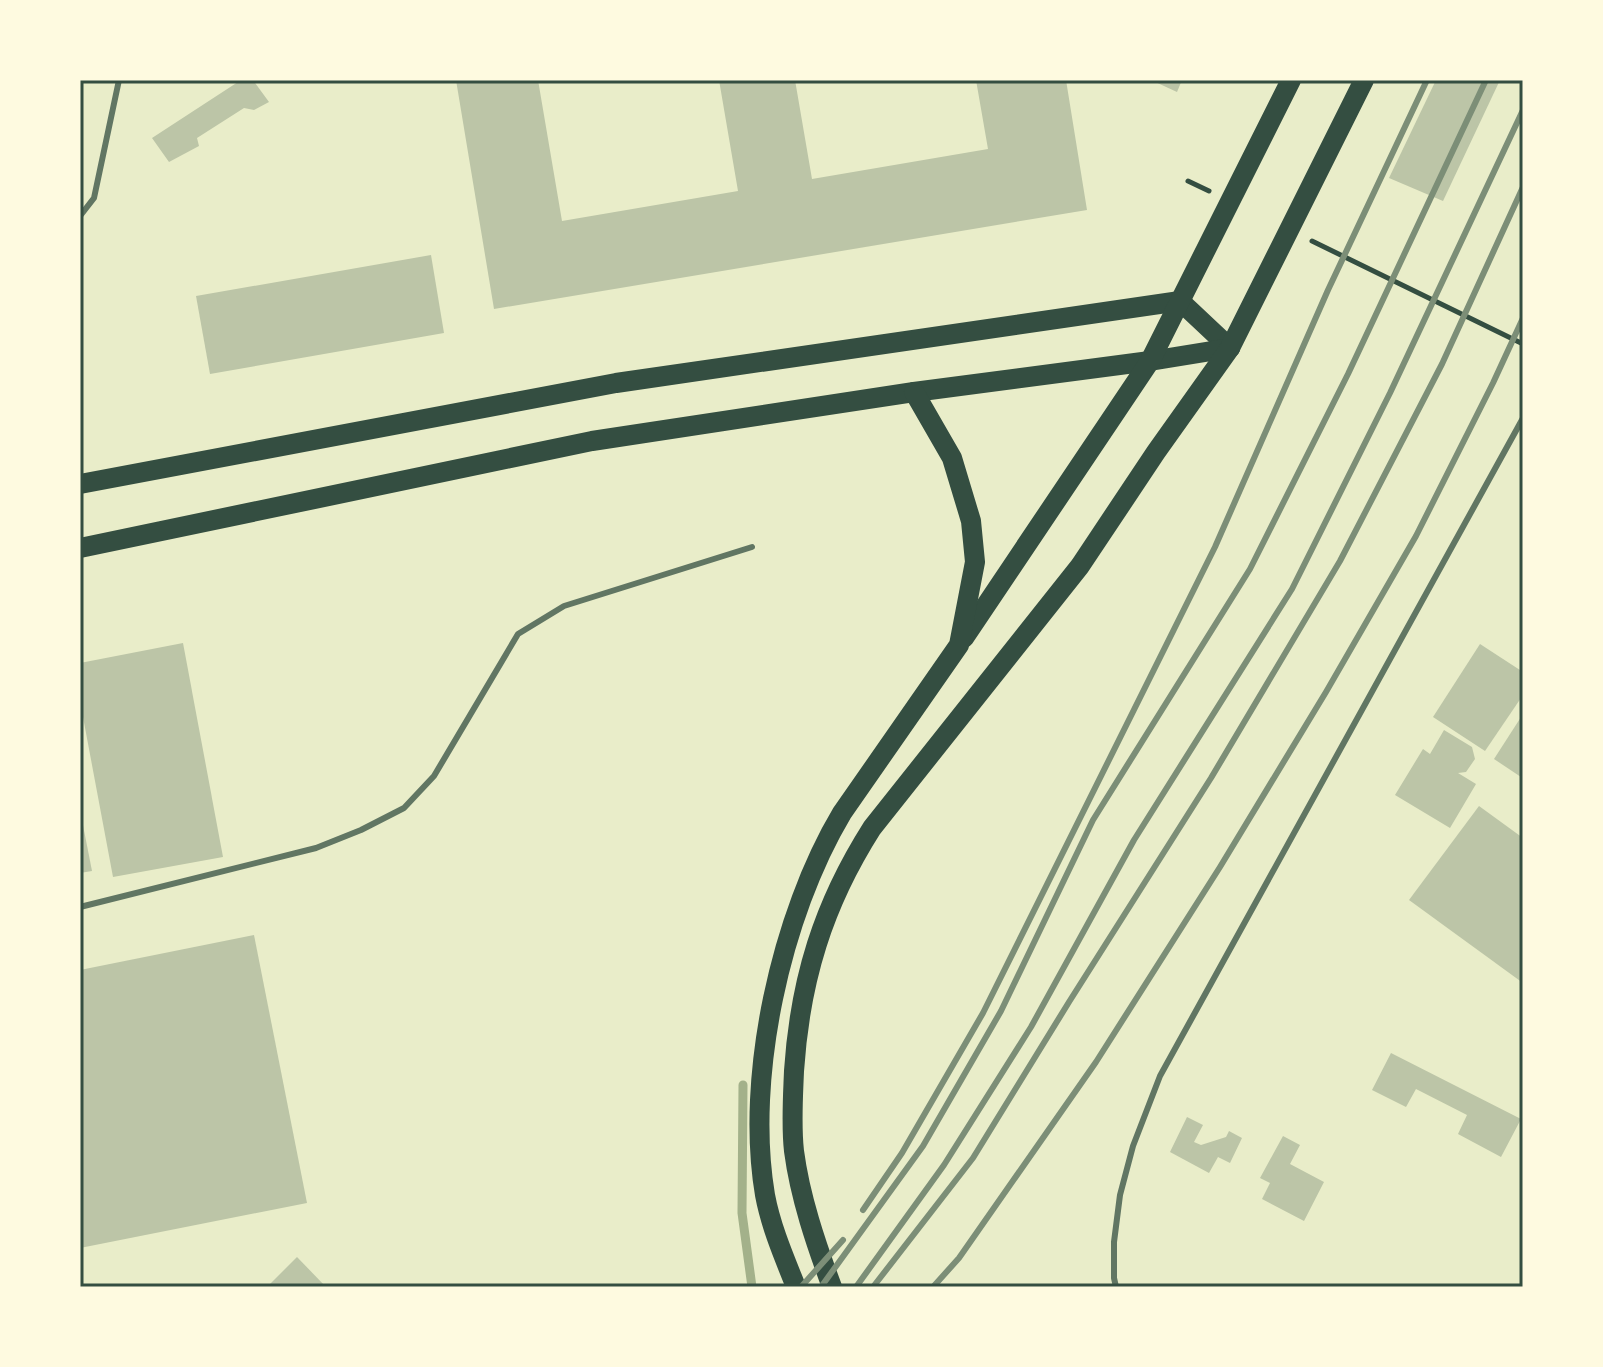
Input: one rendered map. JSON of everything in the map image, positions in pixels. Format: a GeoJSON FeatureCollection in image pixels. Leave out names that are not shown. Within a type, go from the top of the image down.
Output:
{"type":"FeatureCollection","features":[{"type":"Feature","properties":{"kind":"main road"},"geometry":{"type":"LineString","coordinates":[[796,1287],[766,1198],[760,1160],[759,1122],[766,1038],[786,948],[815,863],[842,813],[1150,361],[1291,80]]}},
{"type":"Feature","properties":{"kind":"main road"},"geometry":{"type":"LineString","coordinates":[[832,1287],[801,1191],[794,1150],[794,1078],[803,996],[820,932],[845,874],[872,828],[1080,566],[1230,348],[1364,80]]}},
{"type":"Feature","properties":{"kind":"main road"},"geometry":{"type":"LineString","coordinates":[[1180,301],[1230,348]]}},
{"type":"Feature","properties":{"kind":"main road"},"geometry":{"type":"LineString","coordinates":[[80,484],[616,383],[1180,301]]}},
{"type":"Feature","properties":{"kind":"main road"},"geometry":{"type":"LineString","coordinates":[[80,548],[592,441],[1230,348]]}},
{"type":"Feature","properties":{"kind":"main road"},"geometry":{"type":"LineString","coordinates":[[914,392],[952,458],[971,521],[975,562],[959,645]]}},
{"type":"Feature","properties":{"kind":"lane"},"geometry":{"type":"LineString","coordinates":[[80,216],[94,198],[119,80]]}},
{"type":"Feature","properties":{"kind":"lane"},"geometry":{"type":"LineString","coordinates":[[1116,1287],[1114,1242],[1120,1195],[1133,1146],[1160,1076],[1523,418]]}},
{"type":"Feature","properties":{"kind":"lane"},"geometry":{"type":"LineString","coordinates":[[80,907],[316,848],[404,808],[434,776],[518,634],[564,606],[752,547]]}},
{"type":"Feature","properties":{"kind":"path"},"geometry":{"type":"LineString","coordinates":[[1188,181],[1216,195]]}},
{"type":"Feature","properties":{"kind":"path"},"geometry":{"type":"LineString","coordinates":[[1300,235],[1523,344]]}},
{"type":"Feature","properties":{"kind":"building"},"geometry":{"type":"Polygon","coordinates":[[[241,80],[253,80],[269,102],[254,110],[244,108],[197,138],[199,146],[169,162],[152,138],[241,80]]]}},
{"type":"Feature","properties":{"kind":"building"},"geometry":{"type":"Polygon","coordinates":[[[456,80],[538,80],[562,221],[738,191],[719,80],[795,80],[812,179],[988,149],[976,80],[1066,80],[1087,210],[494,309],[456,80]]]}},
{"type":"Feature","properties":{"kind":"building"},"geometry":{"type":"Polygon","coordinates":[[[1151,80],[1182,80],[1177,92],[1151,80]]]}},
{"type":"Feature","properties":{"kind":"building"},"geometry":{"type":"Polygon","coordinates":[[[1436,80],[1500,80],[1443,201],[1389,178],[1436,80]]]}},
{"type":"Feature","properties":{"kind":"building"},"geometry":{"type":"Polygon","coordinates":[[[431,255],[444,333],[210,374],[196,296],[431,255]]]}},
{"type":"Feature","properties":{"kind":"building"},"geometry":{"type":"Polygon","coordinates":[[[183,643],[223,857],[113,877],[80,701],[80,663],[183,643]]]}},
{"type":"Feature","properties":{"kind":"building"},"geometry":{"type":"Polygon","coordinates":[[[1480,644],[1523,672],[1523,695],[1485,751],[1433,717],[1480,644]]]}},
{"type":"Feature","properties":{"kind":"building"},"geometry":{"type":"Polygon","coordinates":[[[1523,714],[1523,775],[1521,777],[1494,759],[1523,714]]]}},
{"type":"Feature","properties":{"kind":"building"},"geometry":{"type":"Polygon","coordinates":[[[1444,730],[1472,747],[1475,759],[1466,772],[1458,773],[1476,784],[1450,828],[1395,795],[1423,749],[1430,754],[1444,730]]]}},
{"type":"Feature","properties":{"kind":"building"},"geometry":{"type":"Polygon","coordinates":[[[1479,806],[1523,838],[1523,983],[1409,900],[1479,806]]]}},
{"type":"Feature","properties":{"kind":"building"},"geometry":{"type":"Polygon","coordinates":[[[80,815],[92,871],[80,873],[80,815]]]}},
{"type":"Feature","properties":{"kind":"building"},"geometry":{"type":"Polygon","coordinates":[[[254,935],[307,1203],[80,1248],[80,970],[254,935]]]}},
{"type":"Feature","properties":{"kind":"building"},"geometry":{"type":"Polygon","coordinates":[[[1391,1053],[1521,1119],[1501,1157],[1458,1134],[1467,1115],[1416,1089],[1406,1107],[1372,1090],[1391,1053]]]}},
{"type":"Feature","properties":{"kind":"building"},"geometry":{"type":"Polygon","coordinates":[[[1187,1117],[1203,1125],[1194,1142],[1201,1145],[1226,1137],[1229,1131],[1242,1138],[1230,1163],[1218,1157],[1209,1173],[1170,1152],[1187,1117]]]}},
{"type":"Feature","properties":{"kind":"building"},"geometry":{"type":"Polygon","coordinates":[[[1283,1136],[1300,1145],[1290,1164],[1324,1182],[1304,1221],[1262,1199],[1270,1183],[1260,1178],[1283,1136]]]}},
{"type":"Feature","properties":{"kind":"building"},"geometry":{"type":"Polygon","coordinates":[[[297,1257],[326,1287],[267,1287],[297,1257]]]}},
{"type":"Feature","properties":{"kind":"waterway"},"geometry":{"type":"LineString","coordinates":[[743,1085],[742,1213],[752,1287]]}},
{"type":"Feature","properties":{"kind":"railway"},"geometry":{"type":"LineString","coordinates":[[863,1210],[902,1153],[983,1013],[1215,547],[1328,290],[1427,80]]}},
{"type":"Feature","properties":{"kind":"railway"},"geometry":{"type":"LineString","coordinates":[[821,1287],[923,1146],[1001,1011],[1093,820],[1250,569],[1348,374],[1486,80]]}},
{"type":"Feature","properties":{"kind":"railway"},"geometry":{"type":"LineString","coordinates":[[856,1287],[944,1165],[1031,1027],[1134,840],[1292,589],[1390,393],[1523,110]]}},
{"type":"Feature","properties":{"kind":"railway"},"geometry":{"type":"LineString","coordinates":[[873,1287],[973,1158],[1211,778],[1340,561],[1442,364],[1523,187]]}},
{"type":"Feature","properties":{"kind":"railway"},"geometry":{"type":"LineString","coordinates":[[933,1287],[959,1258],[1096,1062],[1220,867],[1416,536],[1523,318]]}},
{"type":"Feature","properties":{"kind":"railway"},"geometry":{"type":"LineString","coordinates":[[801,1287],[843,1240]]}}]}
